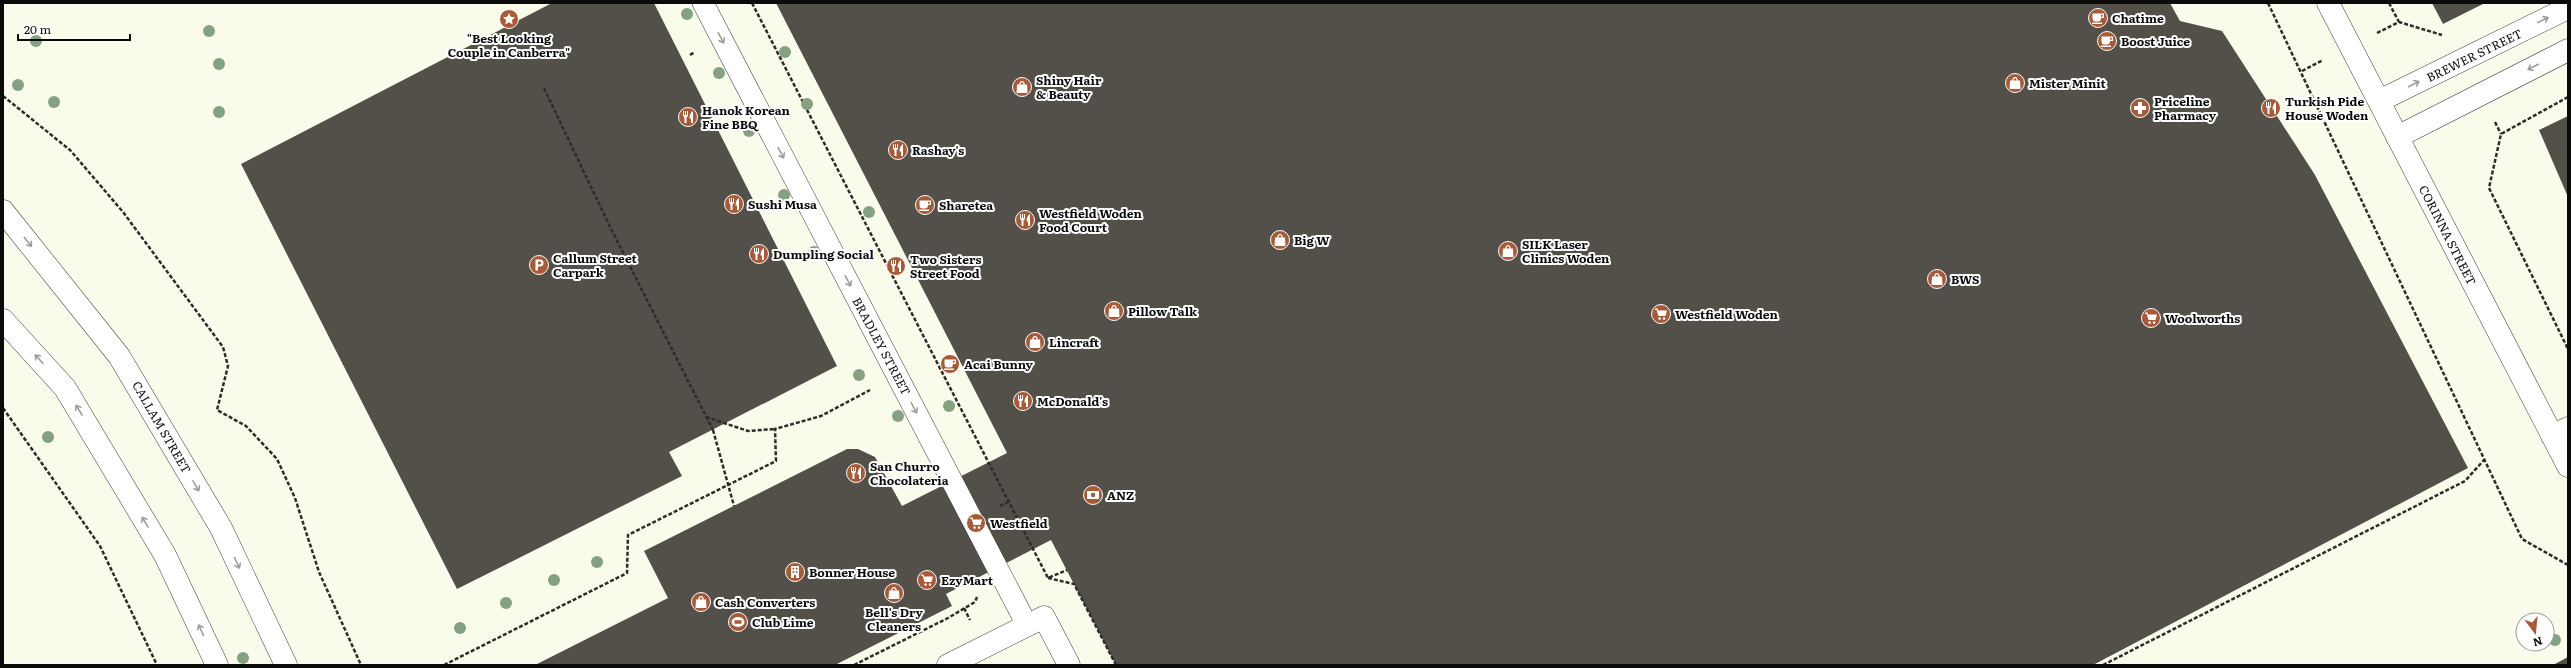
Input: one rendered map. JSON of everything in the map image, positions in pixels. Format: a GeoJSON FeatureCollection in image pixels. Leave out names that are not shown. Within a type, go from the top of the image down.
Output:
{"type":"FeatureCollection","features":[{"type":"Feature","properties":{"kind":"street","name":"CORINNA STREET"},"geometry":{"type":"LineString","coordinates":[[2328,3],[2397,137],[2560,432],[2568,466]]}},
{"type":"Feature","properties":{"kind":"street","name":"BREWER STREET"},"geometry":{"type":"LineString","coordinates":[[2379,101],[2568,8]]}},
{"type":"Feature","properties":{"kind":"street"},"geometry":{"type":"LineString","coordinates":[[2397,137],[2568,50]]}},
{"type":"Feature","properties":{"kind":"street","name":"CALLAM STREET"},"geometry":{"type":"LineString","coordinates":[[3,212],[120,356],[221,528],[286,665]]}},
{"type":"Feature","properties":{"kind":"street"},"geometry":{"type":"LineString","coordinates":[[3,320],[65,388],[165,555],[218,665]]}},
{"type":"Feature","properties":{"kind":"street"},"geometry":{"type":"LineString","coordinates":[[948,665],[1044,617],[1068,665]]}},
{"type":"Feature","properties":{"kind":"lane","name":"BRADLEY STREET"},"geometry":{"type":"LineString","coordinates":[[703,3],[1027,625]]}},
{"type":"Feature","properties":{"kind":"path"},"geometry":{"type":"LineString","coordinates":[[752,3],[1048,578],[1074,584],[1116,665]]}},
{"type":"Feature","properties":{"kind":"path"},"geometry":{"type":"LineString","coordinates":[[2268,3],[2522,539],[2568,565]]}},
{"type":"Feature","properties":{"kind":"path"},"geometry":{"type":"LineString","coordinates":[[2389,3],[2399,22],[2449,38]]}},
{"type":"Feature","properties":{"kind":"path"},"geometry":{"type":"LineString","coordinates":[[544,88],[611,229],[713,430],[734,506]]}},
{"type":"Feature","properties":{"kind":"path"},"geometry":{"type":"LineString","coordinates":[[3,96],[70,150],[123,212],[223,346],[228,366],[217,410],[246,426],[277,459],[295,498],[319,572],[361,665]]}},
{"type":"Feature","properties":{"kind":"path"},"geometry":{"type":"LineString","coordinates":[[2568,97],[2501,134],[2489,188],[2568,349]]}},
{"type":"Feature","properties":{"kind":"path"},"geometry":{"type":"LineString","coordinates":[[706,417],[748,431],[775,429],[821,416],[874,387]]}},
{"type":"Feature","properties":{"kind":"path"},"geometry":{"type":"LineString","coordinates":[[3,408],[100,546],[157,665]]}},
{"type":"Feature","properties":{"kind":"path"},"geometry":{"type":"LineString","coordinates":[[444,665],[627,574],[628,535],[776,461],[775,429]]}},
{"type":"Feature","properties":{"kind":"path"},"geometry":{"type":"LineString","coordinates":[[2103,665],[2465,481],[2484,460]]}},
{"type":"Feature","properties":{"kind":"path"},"geometry":{"type":"LineString","coordinates":[[1048,578],[1067,570]]}},
{"type":"Feature","properties":{"kind":"path"},"geometry":{"type":"LineString","coordinates":[[854,665],[975,602],[979,590]]}},
{"type":"Feature","properties":{"kind":"building","name":"Callum Street Carpark"},"geometry":{"type":"Polygon","coordinates":[[[552,3],[654,3],[837,366],[669,452],[682,476],[457,589],[241,164],[552,3]]]}},
{"type":"Feature","properties":{"kind":"building","name":"Westfield Woden"},"geometry":{"type":"Polygon","coordinates":[[[776,3],[2170,3],[2180,21],[2222,31],[2315,175],[2468,468],[2093,665],[1116,665],[1051,540],[946,594],[952,606],[835,665],[535,665],[668,598],[644,551],[847,449],[858,449],[875,457],[902,506],[1007,453],[776,3]]]}},
{"type":"Feature","properties":{"kind":"building"},"geometry":{"type":"Polygon","coordinates":[[[2432,3],[2485,3],[2443,24],[2432,3]]]}},
{"type":"Feature","properties":{"kind":"building"},"geometry":{"type":"Polygon","coordinates":[[[2568,116],[2568,197],[2539,130],[2568,116]]]}},
{"type":"Feature","properties":{"kind":"building"},"geometry":{"type":"Polygon","coordinates":[[[2568,657],[2568,665],[2553,665],[2568,657]]]}},
{"type":"Feature","properties":{"kind":"place","name":"Chatime"},"geometry":{"type":"Point","coordinates":[2098,18]}},
{"type":"Feature","properties":{"kind":"place","name":"\"Best Looking Couple in Canberra\""},"geometry":{"type":"Point","coordinates":[509,19]}},
{"type":"Feature","properties":{"kind":"place","name":"Boost Juice"},"geometry":{"type":"Point","coordinates":[2107,41]}},
{"type":"Feature","properties":{"kind":"place","name":"Mister Minit"},"geometry":{"type":"Point","coordinates":[2015,83]}},
{"type":"Feature","properties":{"kind":"place","name":"Shiny Hair & Beauty"},"geometry":{"type":"Point","coordinates":[1022,87]}},
{"type":"Feature","properties":{"kind":"place","name":"Priceline Pharmacy"},"geometry":{"type":"Point","coordinates":[2140,108]}},
{"type":"Feature","properties":{"kind":"place","name":"Turkish Pide House Woden"},"geometry":{"type":"Point","coordinates":[2271,108]}},
{"type":"Feature","properties":{"kind":"place","name":"Hanok Korean Fine BBQ"},"geometry":{"type":"Point","coordinates":[688,117]}},
{"type":"Feature","properties":{"kind":"place","name":"Rashay's"},"geometry":{"type":"Point","coordinates":[898,150]}},
{"type":"Feature","properties":{"kind":"place","name":"Sushi Musa"},"geometry":{"type":"Point","coordinates":[734,204]}},
{"type":"Feature","properties":{"kind":"place","name":"Sharetea"},"geometry":{"type":"Point","coordinates":[925,205]}},
{"type":"Feature","properties":{"kind":"place","name":"Westfield Woden Food Court"},"geometry":{"type":"Point","coordinates":[1025,220]}},
{"type":"Feature","properties":{"kind":"place","name":"Big W"},"geometry":{"type":"Point","coordinates":[1280,240]}},
{"type":"Feature","properties":{"kind":"place","name":"SILK Laser Clinics Woden"},"geometry":{"type":"Point","coordinates":[1508,251]}},
{"type":"Feature","properties":{"kind":"place","name":"Dumpling Social"},"geometry":{"type":"Point","coordinates":[759,254]}},
{"type":"Feature","properties":{"kind":"place","name":"Callum Street Carpark"},"geometry":{"type":"Point","coordinates":[539,265]}},
{"type":"Feature","properties":{"kind":"place","name":"Two Sisters Street Food"},"geometry":{"type":"Point","coordinates":[896,266]}},
{"type":"Feature","properties":{"kind":"place","name":"BWS"},"geometry":{"type":"Point","coordinates":[1937,279]}},
{"type":"Feature","properties":{"kind":"place","name":"Pillow Talk"},"geometry":{"type":"Point","coordinates":[1114,311]}},
{"type":"Feature","properties":{"kind":"place","name":"Westfield Woden"},"geometry":{"type":"Point","coordinates":[1661,314]}},
{"type":"Feature","properties":{"kind":"place","name":"Woolworths"},"geometry":{"type":"Point","coordinates":[2151,318]}},
{"type":"Feature","properties":{"kind":"place","name":"Lincraft"},"geometry":{"type":"Point","coordinates":[1035,342]}},
{"type":"Feature","properties":{"kind":"place","name":"Acai Bunny"},"geometry":{"type":"Point","coordinates":[950,364]}},
{"type":"Feature","properties":{"kind":"place","name":"McDonald's"},"geometry":{"type":"Point","coordinates":[1023,401]}},
{"type":"Feature","properties":{"kind":"place","name":"San Churro Chocolateria"},"geometry":{"type":"Point","coordinates":[856,473]}},
{"type":"Feature","properties":{"kind":"place","name":"ANZ"},"geometry":{"type":"Point","coordinates":[1093,495]}},
{"type":"Feature","properties":{"kind":"place","name":"Westfield"},"geometry":{"type":"Point","coordinates":[976,523]}},
{"type":"Feature","properties":{"kind":"place","name":"Bonner House"},"geometry":{"type":"Point","coordinates":[795,572]}},
{"type":"Feature","properties":{"kind":"place","name":"EzyMart"},"geometry":{"type":"Point","coordinates":[927,580]}},
{"type":"Feature","properties":{"kind":"place","name":"Bell's Dry Cleaners"},"geometry":{"type":"Point","coordinates":[894,593]}},
{"type":"Feature","properties":{"kind":"place","name":"Cash Converters"},"geometry":{"type":"Point","coordinates":[701,602]}},
{"type":"Feature","properties":{"kind":"place","name":"Club Lime"},"geometry":{"type":"Point","coordinates":[738,622]}}]}
